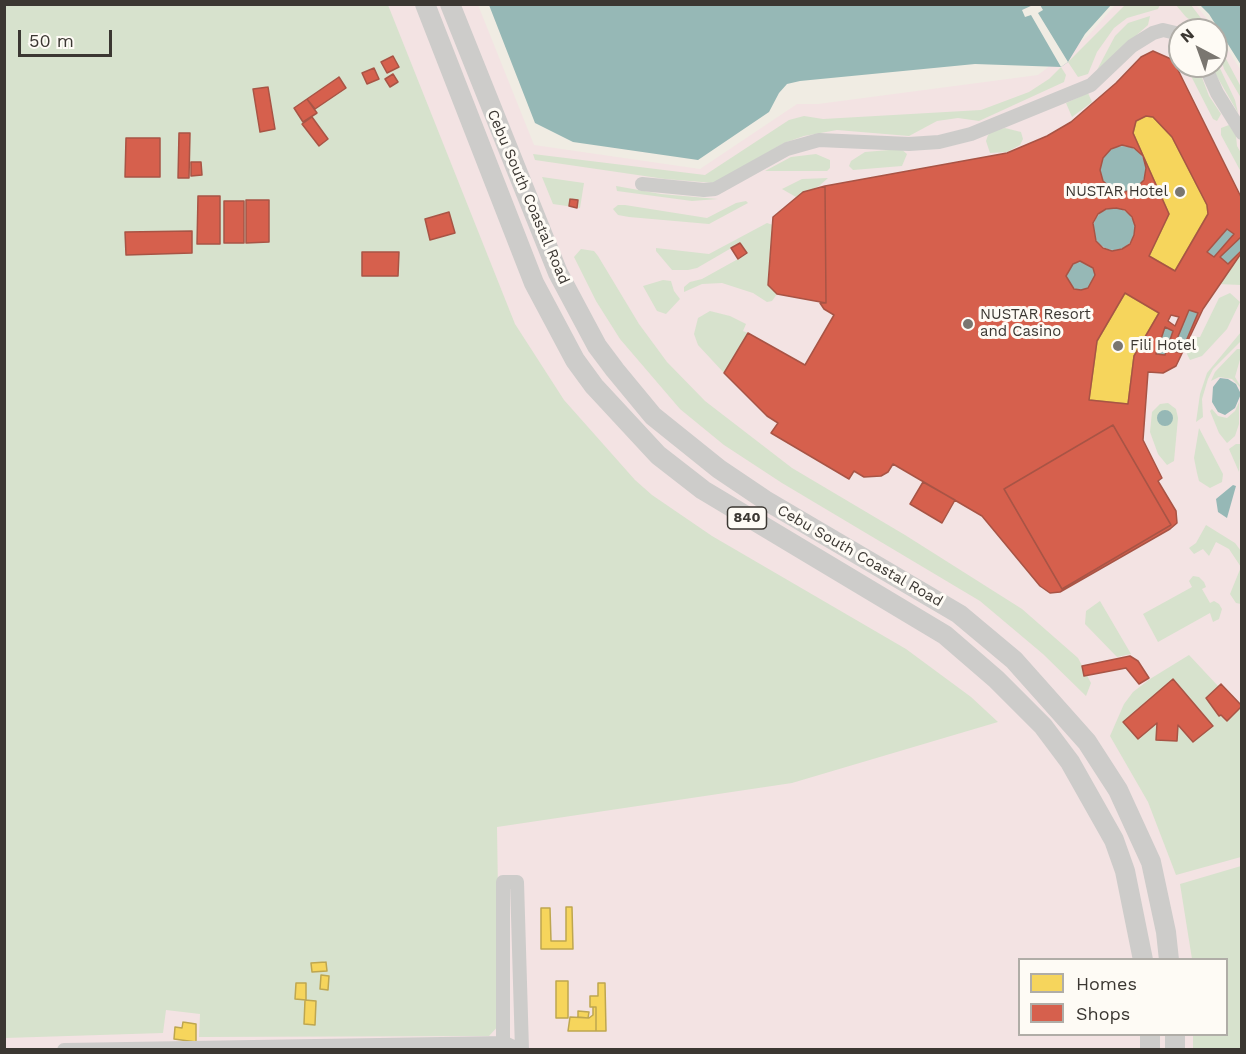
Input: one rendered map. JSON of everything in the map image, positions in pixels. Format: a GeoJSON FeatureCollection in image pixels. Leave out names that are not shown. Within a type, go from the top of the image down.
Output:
{"type":"FeatureCollection","features":[{"type":"Feature","properties":{"kind":"highway","name":"Cebu South Coastal Road"},"geometry":{"type":"LineString","coordinates":[[425,4],[534,283],[575,360],[594,386],[658,455],[703,490],[945,635],[996,679],[1043,726],[1070,762],[1114,840],[1125,871],[1143,958]]}},
{"type":"Feature","properties":{"kind":"highway","name":"Cebu South Coastal Road"},"geometry":{"type":"LineString","coordinates":[[450,4],[558,273],[597,346],[609,362],[653,416],[719,469],[765,500],[958,614],[1014,660],[1087,742],[1118,790],[1151,862],[1166,932],[1169,958]]}},
{"type":"Feature","properties":{"kind":"street"},"geometry":{"type":"LineString","coordinates":[[642,184],[715,189],[787,149],[819,140],[909,144],[939,142],[971,134],[1084,88],[1139,41],[1153,33],[1168,31]]}},
{"type":"Feature","properties":{"kind":"street"},"geometry":{"type":"LineString","coordinates":[[1210,78],[1242,133]]}},
{"type":"Feature","properties":{"kind":"street"},"geometry":{"type":"LineString","coordinates":[[64,1050],[504,1046],[521,1050],[517,882],[503,882],[504,1046]]}},
{"type":"Feature","properties":{"kind":"shaded area"},"geometry":{"type":"Polygon","coordinates":[[[5,5],[478,5],[534,145],[700,169],[797,104],[818,104],[1038,75],[1088,36],[1115,5],[1196,5],[1206,18],[1168,18],[1168,78],[1228,78],[1228,50],[1242,72],[1241,1049],[5,1050],[5,5]]]}},
{"type":"Feature","properties":{"kind":"green space"},"geometry":{"type":"Polygon","coordinates":[[[1126,4],[1160,5],[1158,9],[1127,18],[1114,28],[1097,52],[1088,74],[1078,77],[1068,62],[1126,4]]]}},
{"type":"Feature","properties":{"kind":"green space"},"geometry":{"type":"Polygon","coordinates":[[[4,5],[388,5],[515,324],[564,400],[635,480],[652,495],[712,536],[906,649],[971,697],[998,722],[792,783],[497,827],[500,1024],[489,1036],[199,1037],[200,1014],[166,1010],[163,1033],[5,1038],[4,5]]]}},
{"type":"Feature","properties":{"kind":"green space"},"geometry":{"type":"Polygon","coordinates":[[[1176,5],[1191,5],[1201,18],[1186,17],[1176,5]]]}},
{"type":"Feature","properties":{"kind":"green space"},"geometry":{"type":"Polygon","coordinates":[[[1150,16],[1148,25],[1097,70],[1115,36],[1128,23],[1150,16]]]}},
{"type":"Feature","properties":{"kind":"green space"},"geometry":{"type":"Polygon","coordinates":[[[1228,63],[1241,87],[1241,98],[1228,76],[1228,63]]]}},
{"type":"Feature","properties":{"kind":"green space"},"geometry":{"type":"Polygon","coordinates":[[[1061,67],[1066,75],[1064,82],[979,121],[958,118],[937,121],[909,136],[837,130],[804,136],[784,143],[714,183],[665,179],[535,160],[533,154],[705,175],[789,120],[804,116],[823,119],[981,110],[1029,92],[1049,79],[1061,67]]]}},
{"type":"Feature","properties":{"kind":"green space"},"geometry":{"type":"Polygon","coordinates":[[[1192,78],[1202,78],[1209,96],[1221,114],[1217,121],[1213,119],[1192,78]]]}},
{"type":"Feature","properties":{"kind":"green space"},"geometry":{"type":"Polygon","coordinates":[[[1218,78],[1225,78],[1235,100],[1238,113],[1218,78]]]}},
{"type":"Feature","properties":{"kind":"green space"},"geometry":{"type":"Polygon","coordinates":[[[1088,93],[1092,102],[1072,117],[1066,103],[1088,93]]]}},
{"type":"Feature","properties":{"kind":"green space"},"geometry":{"type":"Polygon","coordinates":[[[1229,125],[1236,136],[1237,146],[1241,153],[1241,172],[1221,135],[1221,128],[1229,125]]]}},
{"type":"Feature","properties":{"kind":"green space"},"geometry":{"type":"Polygon","coordinates":[[[1005,128],[1021,132],[1023,139],[1020,145],[1007,152],[990,153],[986,141],[988,135],[994,130],[1005,128]]]}},
{"type":"Feature","properties":{"kind":"green space"},"geometry":{"type":"Polygon","coordinates":[[[901,149],[907,154],[902,166],[853,170],[849,166],[851,161],[865,152],[901,149]]]}},
{"type":"Feature","properties":{"kind":"green space"},"geometry":{"type":"Polygon","coordinates":[[[816,154],[830,160],[830,168],[827,171],[765,171],[791,157],[816,154]]]}},
{"type":"Feature","properties":{"kind":"green space"},"geometry":{"type":"Polygon","coordinates":[[[542,177],[584,183],[580,208],[553,204],[542,177]]]}},
{"type":"Feature","properties":{"kind":"green space"},"geometry":{"type":"Polygon","coordinates":[[[828,178],[819,186],[796,197],[782,189],[802,179],[828,178]]]}},
{"type":"Feature","properties":{"kind":"green space"},"geometry":{"type":"Polygon","coordinates":[[[616,186],[661,194],[718,199],[692,201],[617,191],[616,186]]]}},
{"type":"Feature","properties":{"kind":"green space"},"geometry":{"type":"Polygon","coordinates":[[[746,201],[748,203],[709,224],[629,217],[618,215],[613,209],[618,205],[625,205],[707,218],[736,203],[746,201]]]}},
{"type":"Feature","properties":{"kind":"green space"},"geometry":{"type":"Polygon","coordinates":[[[767,223],[773,225],[768,285],[777,294],[772,301],[767,302],[753,293],[722,283],[702,284],[684,292],[684,287],[690,282],[702,279],[747,254],[740,243],[697,268],[688,270],[672,270],[656,251],[656,248],[709,254],[767,223]]]}},
{"type":"Feature","properties":{"kind":"green space"},"geometry":{"type":"Polygon","coordinates":[[[581,249],[594,251],[639,324],[667,362],[705,401],[792,468],[905,535],[1022,609],[1078,658],[1091,683],[1086,696],[1043,654],[980,601],[782,483],[724,445],[680,409],[620,339],[596,301],[574,257],[581,249]]]}},
{"type":"Feature","properties":{"kind":"green space"},"geometry":{"type":"Polygon","coordinates":[[[1241,252],[1241,285],[1217,284],[1241,252]]]}},
{"type":"Feature","properties":{"kind":"green space"},"geometry":{"type":"Polygon","coordinates":[[[663,280],[671,281],[680,299],[666,314],[657,311],[643,286],[663,280]]]}},
{"type":"Feature","properties":{"kind":"green space"},"geometry":{"type":"Polygon","coordinates":[[[1230,293],[1240,302],[1227,329],[1202,356],[1190,360],[1187,354],[1193,337],[1200,337],[1219,298],[1230,293]]]}},
{"type":"Feature","properties":{"kind":"green space"},"geometry":{"type":"Polygon","coordinates":[[[710,311],[730,316],[746,324],[743,331],[748,333],[724,373],[698,345],[694,334],[698,318],[710,311]]]}},
{"type":"Feature","properties":{"kind":"green space"},"geometry":{"type":"Polygon","coordinates":[[[1241,332],[1240,342],[1213,369],[1208,379],[1202,399],[1203,417],[1196,422],[1200,394],[1207,373],[1241,332]]]}},
{"type":"Feature","properties":{"kind":"green space"},"geometry":{"type":"Polygon","coordinates":[[[1237,349],[1241,349],[1241,356],[1235,377],[1241,388],[1232,379],[1219,377],[1211,381],[1215,372],[1237,349]]]}},
{"type":"Feature","properties":{"kind":"green space"},"geometry":{"type":"Polygon","coordinates":[[[1239,402],[1239,424],[1235,436],[1227,443],[1219,433],[1210,411],[1212,409],[1218,416],[1227,418],[1235,411],[1239,402]]]}},
{"type":"Feature","properties":{"kind":"green space"},"geometry":{"type":"Polygon","coordinates":[[[1168,403],[1176,409],[1178,418],[1174,461],[1167,465],[1158,454],[1150,432],[1152,412],[1160,404],[1168,403]]]}},
{"type":"Feature","properties":{"kind":"green space"},"geometry":{"type":"Polygon","coordinates":[[[1199,428],[1223,474],[1222,482],[1210,488],[1199,481],[1194,458],[1199,428]]]}},
{"type":"Feature","properties":{"kind":"green space"},"geometry":{"type":"Polygon","coordinates":[[[1236,444],[1241,444],[1239,472],[1229,449],[1236,444]]]}},
{"type":"Feature","properties":{"kind":"green space"},"geometry":{"type":"Polygon","coordinates":[[[1206,525],[1235,543],[1241,551],[1241,567],[1229,549],[1216,542],[1209,556],[1203,549],[1194,554],[1189,548],[1196,543],[1206,525]]]}},
{"type":"Feature","properties":{"kind":"green space"},"geometry":{"type":"Polygon","coordinates":[[[1241,567],[1241,604],[1236,603],[1230,594],[1241,567]]]}},
{"type":"Feature","properties":{"kind":"green space"},"geometry":{"type":"Polygon","coordinates":[[[1193,576],[1199,577],[1204,582],[1206,587],[1202,589],[1210,603],[1214,601],[1219,604],[1222,609],[1219,619],[1213,622],[1210,613],[1158,642],[1143,614],[1192,587],[1189,581],[1193,576]]]}},
{"type":"Feature","properties":{"kind":"green space"},"geometry":{"type":"Polygon","coordinates":[[[1100,601],[1131,654],[1117,657],[1085,624],[1086,611],[1100,601]]]}},
{"type":"Feature","properties":{"kind":"green space"},"geometry":{"type":"Polygon","coordinates":[[[1189,655],[1218,686],[1221,684],[1241,706],[1241,857],[1176,875],[1148,802],[1110,736],[1124,704],[1133,692],[1189,655]]]}},
{"type":"Feature","properties":{"kind":"green space"},"geometry":{"type":"Polygon","coordinates":[[[1241,866],[1241,1049],[1193,1049],[1193,1036],[1228,1036],[1228,958],[1192,958],[1180,884],[1241,866]]]}},
{"type":"Feature","properties":{"kind":"water"},"geometry":{"type":"Polygon","coordinates":[[[489,5],[1111,5],[1085,34],[1068,62],[1061,67],[975,64],[787,84],[779,93],[769,112],[698,160],[573,142],[535,123],[489,5]]]}},
{"type":"Feature","properties":{"kind":"water"},"geometry":{"type":"Polygon","coordinates":[[[1200,5],[1241,5],[1241,65],[1228,44],[1228,18],[1212,18],[1200,5]]]}},
{"type":"Feature","properties":{"kind":"water"},"geometry":{"type":"Polygon","coordinates":[[[1123,146],[1139,153],[1146,169],[1139,185],[1123,192],[1107,185],[1100,169],[1107,153],[1123,146]]]}},
{"type":"Feature","properties":{"kind":"water"},"geometry":{"type":"Polygon","coordinates":[[[1114,208],[1122,209],[1129,214],[1134,221],[1134,237],[1129,244],[1122,249],[1114,250],[1106,249],[1099,244],[1094,237],[1093,229],[1094,221],[1099,214],[1106,209],[1114,208]]]}},
{"type":"Feature","properties":{"kind":"water"},"geometry":{"type":"Polygon","coordinates":[[[1227,229],[1234,234],[1214,257],[1207,252],[1227,229]]]}},
{"type":"Feature","properties":{"kind":"water"},"geometry":{"type":"Polygon","coordinates":[[[1241,235],[1241,250],[1228,264],[1220,257],[1241,235]]]}},
{"type":"Feature","properties":{"kind":"water"},"geometry":{"type":"Polygon","coordinates":[[[1081,262],[1091,266],[1095,276],[1091,286],[1081,290],[1071,286],[1067,276],[1071,266],[1081,262]]]}},
{"type":"Feature","properties":{"kind":"water"},"geometry":{"type":"Polygon","coordinates":[[[1189,310],[1198,313],[1181,353],[1172,351],[1189,310]]]}},
{"type":"Feature","properties":{"kind":"water"},"geometry":{"type":"Polygon","coordinates":[[[1165,327],[1173,331],[1165,355],[1156,354],[1165,327]]]}},
{"type":"Feature","properties":{"kind":"water"},"geometry":{"type":"Polygon","coordinates":[[[1220,378],[1228,379],[1236,384],[1241,394],[1235,408],[1225,415],[1218,412],[1212,402],[1213,387],[1220,378]]]}},
{"type":"Feature","properties":{"kind":"water"},"geometry":{"type":"Polygon","coordinates":[[[1165,410],[1171,412],[1173,418],[1171,424],[1165,426],[1159,424],[1157,418],[1159,412],[1165,410]]]}},
{"type":"Feature","properties":{"kind":"water"},"geometry":{"type":"Polygon","coordinates":[[[1233,485],[1236,486],[1227,518],[1218,512],[1216,499],[1233,485]]]}},
{"type":"Feature","properties":{"kind":"pier"},"geometry":{"type":"Polygon","coordinates":[[[1033,5],[1040,5],[1043,10],[1038,13],[1068,62],[1061,67],[1031,15],[1025,17],[1022,10],[1033,5]]]}},
{"type":"Feature","properties":{"kind":"building: Homes","name":"NUSTAR Hotel"},"geometry":{"type":"Polygon","coordinates":[[[1146,116],[1153,117],[1172,137],[1207,205],[1208,214],[1175,271],[1149,256],[1169,214],[1133,133],[1136,121],[1146,116]]]}},
{"type":"Feature","properties":{"kind":"building: Homes","name":"Fili Hotel"},"geometry":{"type":"Polygon","coordinates":[[[1125,293],[1159,313],[1134,356],[1128,404],[1089,400],[1097,341],[1125,293]]]}},
{"type":"Feature","properties":{"kind":"building: Homes"},"geometry":{"type":"Polygon","coordinates":[[[566,907],[572,907],[573,949],[541,949],[541,908],[550,908],[551,941],[566,941],[566,907]]]}},
{"type":"Feature","properties":{"kind":"building: Homes"},"geometry":{"type":"Polygon","coordinates":[[[326,962],[327,971],[312,972],[311,963],[326,962]]]}},
{"type":"Feature","properties":{"kind":"building: Homes"},"geometry":{"type":"Polygon","coordinates":[[[321,975],[329,976],[328,990],[320,989],[321,975]]]}},
{"type":"Feature","properties":{"kind":"building: Homes"},"geometry":{"type":"Polygon","coordinates":[[[556,981],[568,981],[568,1018],[556,1018],[556,981]]]}},
{"type":"Feature","properties":{"kind":"building: Homes"},"geometry":{"type":"Polygon","coordinates":[[[296,983],[306,983],[306,1000],[295,999],[296,983]]]}},
{"type":"Feature","properties":{"kind":"building: Homes"},"geometry":{"type":"Polygon","coordinates":[[[598,983],[605,983],[606,1031],[596,1031],[596,1007],[590,1007],[590,996],[598,996],[598,983]]]}},
{"type":"Feature","properties":{"kind":"building: Homes"},"geometry":{"type":"Polygon","coordinates":[[[305,1000],[316,1001],[315,1025],[304,1024],[305,1000]]]}},
{"type":"Feature","properties":{"kind":"building: Homes"},"geometry":{"type":"Polygon","coordinates":[[[593,1007],[596,1007],[596,1031],[568,1031],[570,1017],[589,1018],[593,1015],[593,1007]]]}},
{"type":"Feature","properties":{"kind":"building: Homes"},"geometry":{"type":"Polygon","coordinates":[[[578,1011],[589,1012],[588,1018],[578,1017],[578,1011]]]}},
{"type":"Feature","properties":{"kind":"building: Homes"},"geometry":{"type":"Polygon","coordinates":[[[183,1022],[196,1024],[196,1042],[174,1039],[175,1027],[182,1028],[183,1022]]]}},
{"type":"Feature","properties":{"kind":"building: Shops","name":"NUSTAR Resort and Casino"},"geometry":{"type":"Polygon","coordinates":[[[1153,51],[1168,58],[1168,78],[1182,78],[1242,199],[1242,236],[1220,257],[1228,264],[1242,250],[1242,252],[1203,309],[1176,366],[1163,373],[1148,372],[1143,440],[1162,478],[1158,481],[1176,511],[1177,523],[1060,592],[1050,593],[1040,586],[982,516],[893,464],[888,472],[881,476],[864,477],[854,471],[849,479],[771,433],[778,423],[767,416],[724,373],[748,333],[805,365],[834,315],[824,309],[820,303],[826,303],[825,186],[1007,153],[1047,136],[1071,122],[1116,83],[1141,57],[1153,51]],[[1146,116],[1136,121],[1133,133],[1169,214],[1149,256],[1175,271],[1208,214],[1207,205],[1172,137],[1153,117],[1146,116]],[[1122,145],[1111,149],[1103,158],[1100,170],[1103,181],[1112,189],[1124,192],[1135,189],[1144,180],[1146,168],[1143,156],[1134,148],[1122,145]],[[1106,209],[1098,214],[1093,223],[1096,241],[1103,248],[1112,251],[1122,249],[1130,244],[1134,235],[1135,226],[1132,217],[1125,210],[1106,209]],[[1227,229],[1207,252],[1214,257],[1234,234],[1227,229]],[[1080,261],[1073,264],[1066,276],[1074,289],[1081,290],[1088,288],[1095,275],[1093,268],[1080,261]],[[1125,293],[1097,341],[1089,400],[1128,404],[1134,356],[1159,313],[1125,293]],[[1189,310],[1172,351],[1181,353],[1198,313],[1189,310]],[[1171,315],[1168,321],[1175,326],[1179,317],[1171,315]],[[1165,327],[1156,354],[1165,355],[1173,331],[1165,327]],[[1113,425],[1004,489],[1062,589],[1171,525],[1113,425]]]}},
{"type":"Feature","properties":{"kind":"building: Shops"},"geometry":{"type":"Polygon","coordinates":[[[393,56],[399,67],[387,73],[381,62],[393,56]]]}},
{"type":"Feature","properties":{"kind":"building: Shops"},"geometry":{"type":"Polygon","coordinates":[[[374,68],[379,79],[367,84],[362,73],[374,68]]]}},
{"type":"Feature","properties":{"kind":"building: Shops"},"geometry":{"type":"Polygon","coordinates":[[[393,74],[398,82],[390,87],[385,79],[393,74]]]}},
{"type":"Feature","properties":{"kind":"building: Shops"},"geometry":{"type":"Polygon","coordinates":[[[339,77],[346,88],[315,109],[307,99],[339,77]]]}},
{"type":"Feature","properties":{"kind":"building: Shops"},"geometry":{"type":"Polygon","coordinates":[[[268,87],[275,129],[260,132],[253,89],[268,87]]]}},
{"type":"Feature","properties":{"kind":"building: Shops"},"geometry":{"type":"Polygon","coordinates":[[[307,99],[317,113],[303,122],[294,108],[307,99]]]}},
{"type":"Feature","properties":{"kind":"building: Shops"},"geometry":{"type":"Polygon","coordinates":[[[312,117],[328,139],[319,146],[302,124],[312,117]]]}},
{"type":"Feature","properties":{"kind":"building: Shops"},"geometry":{"type":"Polygon","coordinates":[[[179,133],[190,133],[189,178],[178,178],[179,133]]]}},
{"type":"Feature","properties":{"kind":"building: Shops"},"geometry":{"type":"Polygon","coordinates":[[[126,138],[160,138],[160,177],[125,177],[126,138]]]}},
{"type":"Feature","properties":{"kind":"building: Shops"},"geometry":{"type":"Polygon","coordinates":[[[191,162],[201,162],[202,175],[191,176],[191,162]]]}},
{"type":"Feature","properties":{"kind":"building: Shops"},"geometry":{"type":"Polygon","coordinates":[[[825,186],[826,303],[777,294],[768,285],[773,217],[803,192],[825,186]]]}},
{"type":"Feature","properties":{"kind":"building: Shops"},"geometry":{"type":"Polygon","coordinates":[[[198,196],[220,196],[220,244],[197,244],[198,196]]]}},
{"type":"Feature","properties":{"kind":"building: Shops"},"geometry":{"type":"Polygon","coordinates":[[[570,199],[578,200],[577,208],[569,206],[570,199]]]}},
{"type":"Feature","properties":{"kind":"building: Shops"},"geometry":{"type":"Polygon","coordinates":[[[246,200],[269,200],[269,242],[246,243],[246,200]]]}},
{"type":"Feature","properties":{"kind":"building: Shops"},"geometry":{"type":"Polygon","coordinates":[[[224,201],[244,201],[244,243],[224,243],[224,201]]]}},
{"type":"Feature","properties":{"kind":"building: Shops"},"geometry":{"type":"Polygon","coordinates":[[[449,212],[455,233],[430,240],[425,219],[449,212]]]}},
{"type":"Feature","properties":{"kind":"building: Shops"},"geometry":{"type":"Polygon","coordinates":[[[192,231],[192,253],[126,255],[125,232],[192,231]]]}},
{"type":"Feature","properties":{"kind":"building: Shops"},"geometry":{"type":"Polygon","coordinates":[[[740,243],[747,253],[738,259],[731,248],[740,243]]]}},
{"type":"Feature","properties":{"kind":"building: Shops"},"geometry":{"type":"Polygon","coordinates":[[[362,252],[399,252],[398,276],[362,276],[362,252]]]}},
{"type":"Feature","properties":{"kind":"building: Shops"},"geometry":{"type":"Polygon","coordinates":[[[1113,425],[1171,525],[1062,589],[1004,489],[1113,425]]]}},
{"type":"Feature","properties":{"kind":"building: Shops"},"geometry":{"type":"Polygon","coordinates":[[[923,482],[955,500],[942,523],[910,504],[923,482]]]}},
{"type":"Feature","properties":{"kind":"building: Shops"},"geometry":{"type":"Polygon","coordinates":[[[1130,656],[1138,661],[1149,678],[1139,684],[1126,668],[1084,676],[1082,666],[1130,656]]]}},
{"type":"Feature","properties":{"kind":"building: Shops"},"geometry":{"type":"Polygon","coordinates":[[[1173,679],[1213,726],[1193,742],[1178,725],[1177,741],[1156,740],[1157,723],[1138,739],[1123,722],[1173,679]]]}},
{"type":"Feature","properties":{"kind":"building: Shops"},"geometry":{"type":"Polygon","coordinates":[[[1221,684],[1242,706],[1227,721],[1221,715],[1219,716],[1206,698],[1221,684]]]}},
{"type":"Feature","properties":{"kind":"place","name":"NUSTAR Hotel"},"geometry":{"type":"Point","coordinates":[1180,192]}},
{"type":"Feature","properties":{"kind":"place","name":"NUSTAR Resort and Casino"},"geometry":{"type":"Point","coordinates":[968,324]}},
{"type":"Feature","properties":{"kind":"place","name":"Fili Hotel"},"geometry":{"type":"Point","coordinates":[1118,346]}}]}
